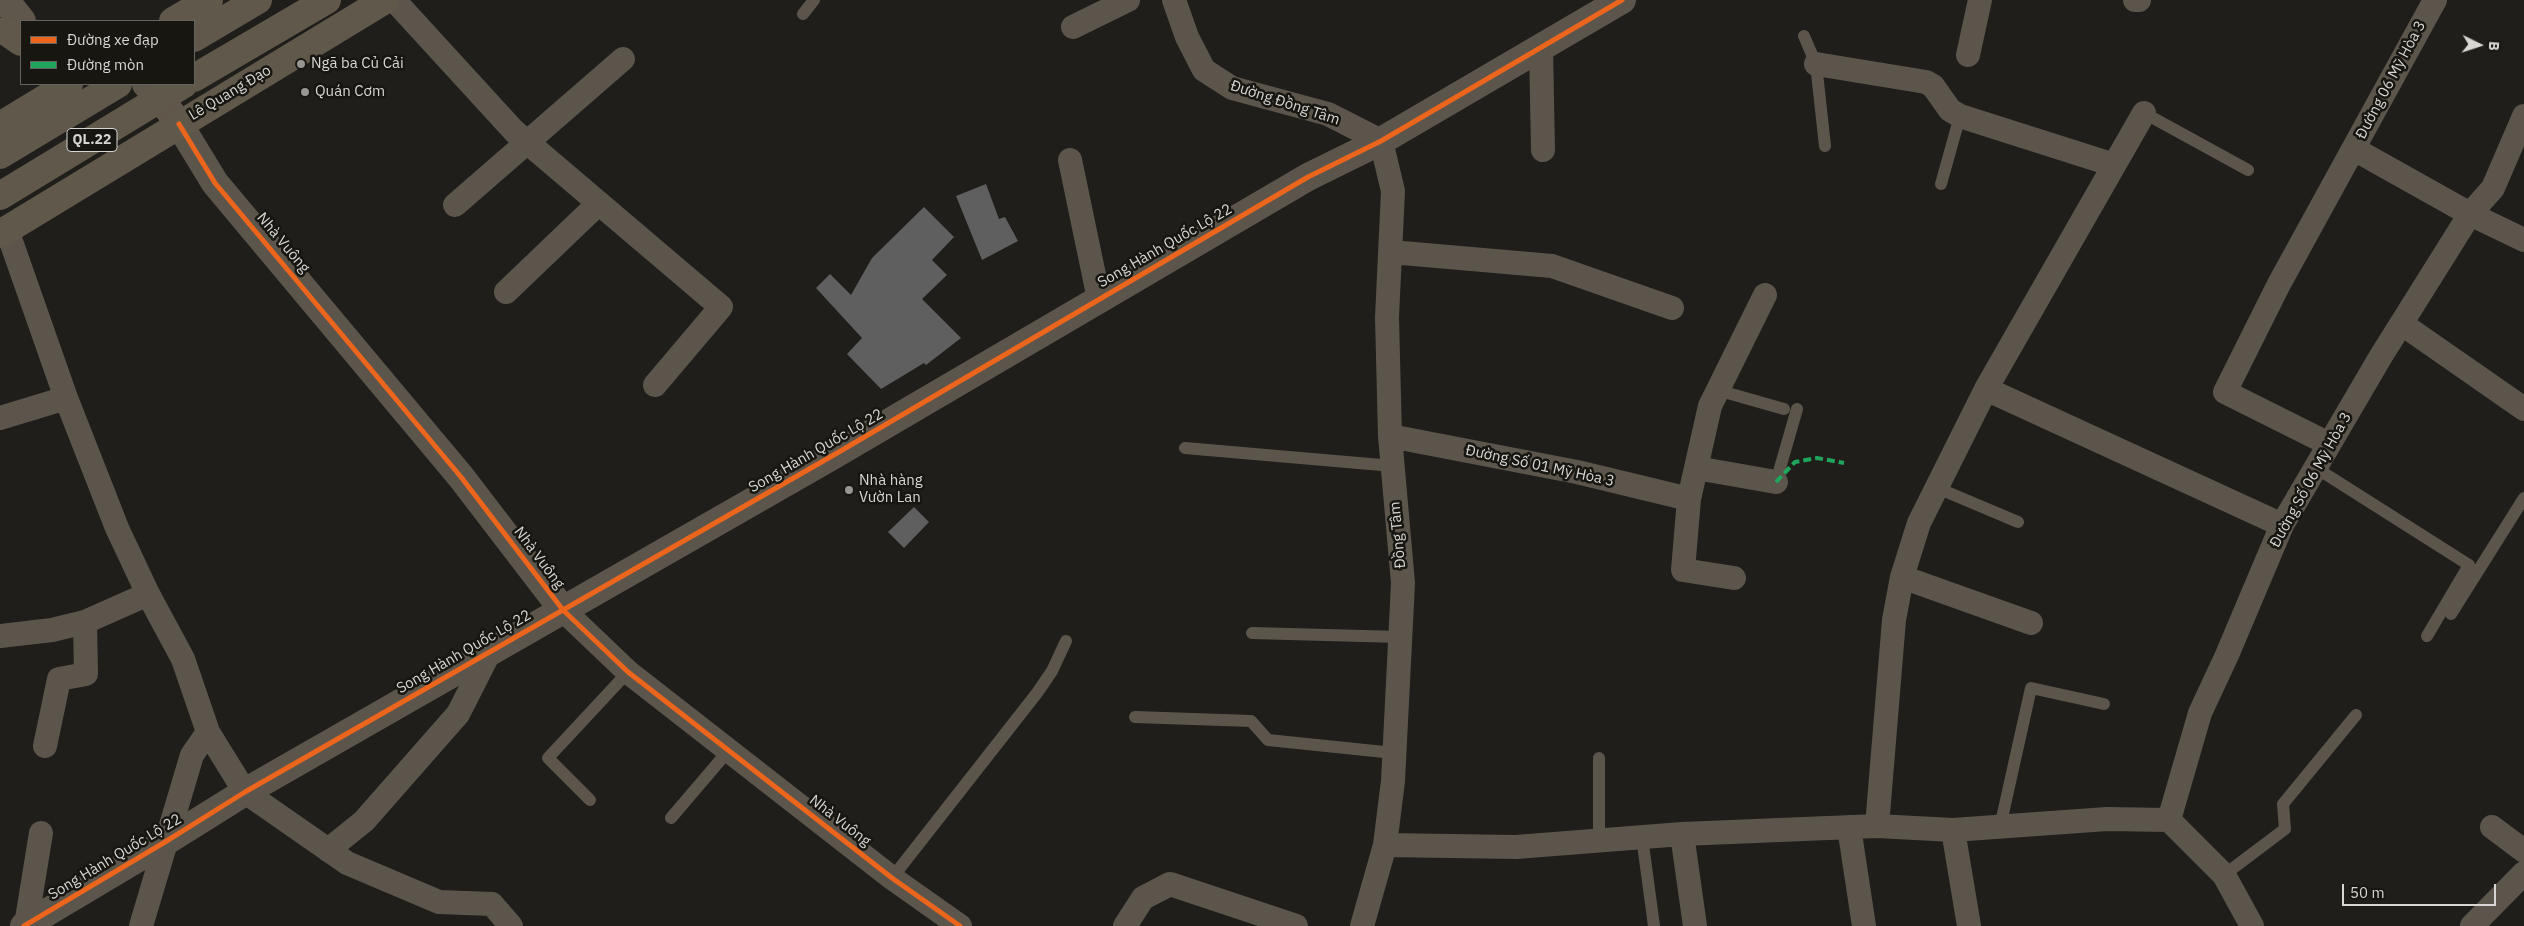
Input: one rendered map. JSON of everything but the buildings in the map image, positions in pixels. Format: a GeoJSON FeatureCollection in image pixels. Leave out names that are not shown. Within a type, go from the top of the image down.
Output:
{"type":"FeatureCollection","features":[{"type":"Feature","properties":{"kind":"highway"},"geometry":{"type":"LineString","coordinates":[[176,20],[209,0]]}},
{"type":"Feature","properties":{"kind":"highway"},"geometry":{"type":"LineString","coordinates":[[195,37],[258,0]]}},
{"type":"Feature","properties":{"kind":"highway","name":"Lê Quang Đạo"},"geometry":{"type":"LineString","coordinates":[[195,77],[327,0]]}},
{"type":"Feature","properties":{"kind":"highway","name":"Lê Quang Đạo"},"geometry":{"type":"LineString","coordinates":[[3,232],[385,0]]}},
{"type":"Feature","properties":{"kind":"highway","name":"QL.22"},"geometry":{"type":"LineString","coordinates":[[0,156],[116,85]]}},
{"type":"Feature","properties":{"kind":"highway","name":"Lê Quang Đạo"},"geometry":{"type":"LineString","coordinates":[[0,196],[153,91],[180,85]]}},
{"type":"Feature","properties":{"kind":"highway"},"geometry":{"type":"LineString","coordinates":[[47,127],[54,88]]}},
{"type":"Feature","properties":{"kind":"highway"},"geometry":{"type":"LineString","coordinates":[[0,126],[54,88]]}},
{"type":"Feature","properties":{"kind":"main road"},"geometry":{"type":"LineString","coordinates":[[0,2],[10,6],[14,30]]}},
{"type":"Feature","properties":{"kind":"main road"},"geometry":{"type":"LineString","coordinates":[[153,91],[179,124]]}},
{"type":"Feature","properties":{"kind":"street"},"geometry":{"type":"LineString","coordinates":[[394,0],[526,142],[721,307],[655,384]]}},
{"type":"Feature","properties":{"kind":"street"},"geometry":{"type":"LineString","coordinates":[[1073,27],[1128,0]]}},
{"type":"Feature","properties":{"kind":"street","name":"Đường Đồng Tâm"},"geometry":{"type":"LineString","coordinates":[[1174,0],[1187,37],[1204,70],[1232,88],[1328,114],[1381,141]]}},
{"type":"Feature","properties":{"kind":"street","name":"Song Hành Quốc Lộ 22"},"geometry":{"type":"LineString","coordinates":[[25,925],[245,792],[832,456],[1308,177],[1381,141],[1622,0]]}},
{"type":"Feature","properties":{"kind":"street"},"geometry":{"type":"LineString","coordinates":[[1968,55],[1980,0]]}},
{"type":"Feature","properties":{"kind":"street"},"geometry":{"type":"LineString","coordinates":[[2134,0],[2139,0]]}},
{"type":"Feature","properties":{"kind":"street","name":"Đường 06 Mỹ Hòa 3"},"geometry":{"type":"LineString","coordinates":[[2435,0],[2354,149],[2470,214],[2524,240]]}},
{"type":"Feature","properties":{"kind":"street"},"geometry":{"type":"LineString","coordinates":[[1541,47],[1543,150]]}},
{"type":"Feature","properties":{"kind":"street"},"geometry":{"type":"LineString","coordinates":[[455,205],[623,59]]}},
{"type":"Feature","properties":{"kind":"street"},"geometry":{"type":"LineString","coordinates":[[1816,64],[1930,83],[1950,110],[1960,116],[2114,165]]}},
{"type":"Feature","properties":{"kind":"street"},"geometry":{"type":"LineString","coordinates":[[1878,826],[1894,620],[1902,577],[1919,523],[1986,389],[2144,113]]}},
{"type":"Feature","properties":{"kind":"street","name":"Đường Số 06 Mỹ Hòa 3"},"geometry":{"type":"LineString","coordinates":[[2169,820],[2200,713],[2227,655],[2282,525],[2329,444],[2470,214],[2493,188],[2524,116]]}},
{"type":"Feature","properties":{"kind":"street","name":"Nhà Vuông"},"geometry":{"type":"LineString","coordinates":[[179,124],[215,183],[461,476],[563,610],[628,672],[892,878],[960,926]]}},
{"type":"Feature","properties":{"kind":"street","name":"Đồng Tâm"},"geometry":{"type":"LineString","coordinates":[[1362,926],[1385,845],[1394,753],[1403,583],[1390,436],[1387,317],[1393,191],[1381,141]]}},
{"type":"Feature","properties":{"kind":"street"},"geometry":{"type":"LineString","coordinates":[[2329,444],[2225,392],[2279,284],[2354,149]]}},
{"type":"Feature","properties":{"kind":"street"},"geometry":{"type":"LineString","coordinates":[[1070,160],[1099,299]]}},
{"type":"Feature","properties":{"kind":"street"},"geometry":{"type":"LineString","coordinates":[[506,292],[599,203]]}},
{"type":"Feature","properties":{"kind":"street"},"geometry":{"type":"LineString","coordinates":[[3,232],[117,528],[148,594],[183,660],[208,732],[245,792],[347,863],[439,902],[492,904],[511,926]]}},
{"type":"Feature","properties":{"kind":"street"},"geometry":{"type":"LineString","coordinates":[[1391,252],[1552,266],[1672,308]]}},
{"type":"Feature","properties":{"kind":"street"},"geometry":{"type":"LineString","coordinates":[[1734,578],[1683,570],[1689,499],[1710,406],[1765,295]]}},
{"type":"Feature","properties":{"kind":"street"},"geometry":{"type":"LineString","coordinates":[[2402,324],[2524,409]]}},
{"type":"Feature","properties":{"kind":"street"},"geometry":{"type":"LineString","coordinates":[[1986,389],[2282,525]]}},
{"type":"Feature","properties":{"kind":"street"},"geometry":{"type":"LineString","coordinates":[[0,418],[66,398]]}},
{"type":"Feature","properties":{"kind":"street","name":"Đường Số 01 Mỹ Hòa 3"},"geometry":{"type":"LineString","coordinates":[[1390,436],[1577,472],[1689,499]]}},
{"type":"Feature","properties":{"kind":"street"},"geometry":{"type":"LineString","coordinates":[[1696,468],[1776,482]]}},
{"type":"Feature","properties":{"kind":"street"},"geometry":{"type":"LineString","coordinates":[[1902,577],[2031,623]]}},
{"type":"Feature","properties":{"kind":"street"},"geometry":{"type":"LineString","coordinates":[[0,636],[52,630],[85,622],[148,594]]}},
{"type":"Feature","properties":{"kind":"street"},"geometry":{"type":"LineString","coordinates":[[45,746],[59,679],[86,674],[85,622]]}},
{"type":"Feature","properties":{"kind":"street"},"geometry":{"type":"LineString","coordinates":[[328,850],[364,821],[458,714],[490,651]]}},
{"type":"Feature","properties":{"kind":"street"},"geometry":{"type":"LineString","coordinates":[[141,926],[192,755],[208,732]]}},
{"type":"Feature","properties":{"kind":"street"},"geometry":{"type":"LineString","coordinates":[[1385,845],[1516,847],[1682,834],[1849,827],[1878,826],[1953,830],[2107,819],[2169,820],[2224,876],[2252,926]]}},
{"type":"Feature","properties":{"kind":"street"},"geometry":{"type":"LineString","coordinates":[[1849,827],[1864,926]]}},
{"type":"Feature","properties":{"kind":"street"},"geometry":{"type":"LineString","coordinates":[[2492,827],[2524,851]]}},
{"type":"Feature","properties":{"kind":"street"},"geometry":{"type":"LineString","coordinates":[[1953,830],[1968,926]]}},
{"type":"Feature","properties":{"kind":"street"},"geometry":{"type":"LineString","coordinates":[[25,925],[40,833]]}},
{"type":"Feature","properties":{"kind":"street"},"geometry":{"type":"LineString","coordinates":[[1682,834],[1694,926]]}},
{"type":"Feature","properties":{"kind":"street"},"geometry":{"type":"LineString","coordinates":[[2472,926],[2524,873]]}},
{"type":"Feature","properties":{"kind":"street"},"geometry":{"type":"LineString","coordinates":[[1125,926],[1143,898],[1170,884],[1296,926]]}},
{"type":"Feature","properties":{"kind":"lane"},"geometry":{"type":"LineString","coordinates":[[803,14],[814,0]]}},
{"type":"Feature","properties":{"kind":"lane"},"geometry":{"type":"LineString","coordinates":[[1804,36],[1816,64],[1825,146]]}},
{"type":"Feature","properties":{"kind":"lane"},"geometry":{"type":"LineString","coordinates":[[2144,113],[2248,170]]}},
{"type":"Feature","properties":{"kind":"lane"},"geometry":{"type":"LineString","coordinates":[[1941,184],[1960,116]]}},
{"type":"Feature","properties":{"kind":"lane"},"geometry":{"type":"LineString","coordinates":[[1717,390],[1784,409]]}},
{"type":"Feature","properties":{"kind":"lane"},"geometry":{"type":"LineString","coordinates":[[1776,482],[1797,409]]}},
{"type":"Feature","properties":{"kind":"lane"},"geometry":{"type":"LineString","coordinates":[[1185,448],[1393,466]]}},
{"type":"Feature","properties":{"kind":"lane"},"geometry":{"type":"LineString","coordinates":[[2316,468],[2470,566],[2427,636]]}},
{"type":"Feature","properties":{"kind":"lane"},"geometry":{"type":"LineString","coordinates":[[1936,487],[2018,522]]}},
{"type":"Feature","properties":{"kind":"lane"},"geometry":{"type":"LineString","coordinates":[[2451,614],[2524,498]]}},
{"type":"Feature","properties":{"kind":"lane"},"geometry":{"type":"LineString","coordinates":[[1252,633],[1400,637]]}},
{"type":"Feature","properties":{"kind":"lane"},"geometry":{"type":"LineString","coordinates":[[892,878],[1037,693],[1052,671],[1066,641]]}},
{"type":"Feature","properties":{"kind":"lane"},"geometry":{"type":"LineString","coordinates":[[590,800],[548,758],[628,672]]}},
{"type":"Feature","properties":{"kind":"lane"},"geometry":{"type":"LineString","coordinates":[[2000,826],[2031,688],[2104,704]]}},
{"type":"Feature","properties":{"kind":"lane"},"geometry":{"type":"LineString","coordinates":[[2224,876],[2285,829],[2283,804],[2356,715]]}},
{"type":"Feature","properties":{"kind":"lane"},"geometry":{"type":"LineString","coordinates":[[1135,717],[1251,721],[1268,740],[1394,753]]}},
{"type":"Feature","properties":{"kind":"lane"},"geometry":{"type":"LineString","coordinates":[[671,818],[729,750]]}},
{"type":"Feature","properties":{"kind":"lane"},"geometry":{"type":"LineString","coordinates":[[1599,758],[1599,840]]}},
{"type":"Feature","properties":{"kind":"lane"},"geometry":{"type":"LineString","coordinates":[[1642,837],[1654,926]]}},
{"type":"Feature","properties":{"kind":"marked path"},"geometry":{"type":"LineString","coordinates":[[1776,482],[1795,462],[1817,458],[1844,463]]}},
{"type":"Feature","properties":{"kind":"cycle path"},"geometry":{"type":"LineString","coordinates":[[24,926],[245,792],[832,456],[1308,177],[1381,141],[1622,0]]}},
{"type":"Feature","properties":{"kind":"cycle path"},"geometry":{"type":"LineString","coordinates":[[179,124],[215,183],[461,477],[563,610],[628,672],[892,878],[960,926]]}},
{"type":"Feature","properties":{"kind":"place","name":"Ngã ba Củ Cải"},"geometry":{"type":"Point","coordinates":[301,64]}},
{"type":"Feature","properties":{"kind":"place","name":"Quán Cơm"},"geometry":{"type":"Point","coordinates":[305,92]}},
{"type":"Feature","properties":{"kind":"place","name":"Nhà hàng Vườn Lan"},"geometry":{"type":"Point","coordinates":[849,490]}}]}
